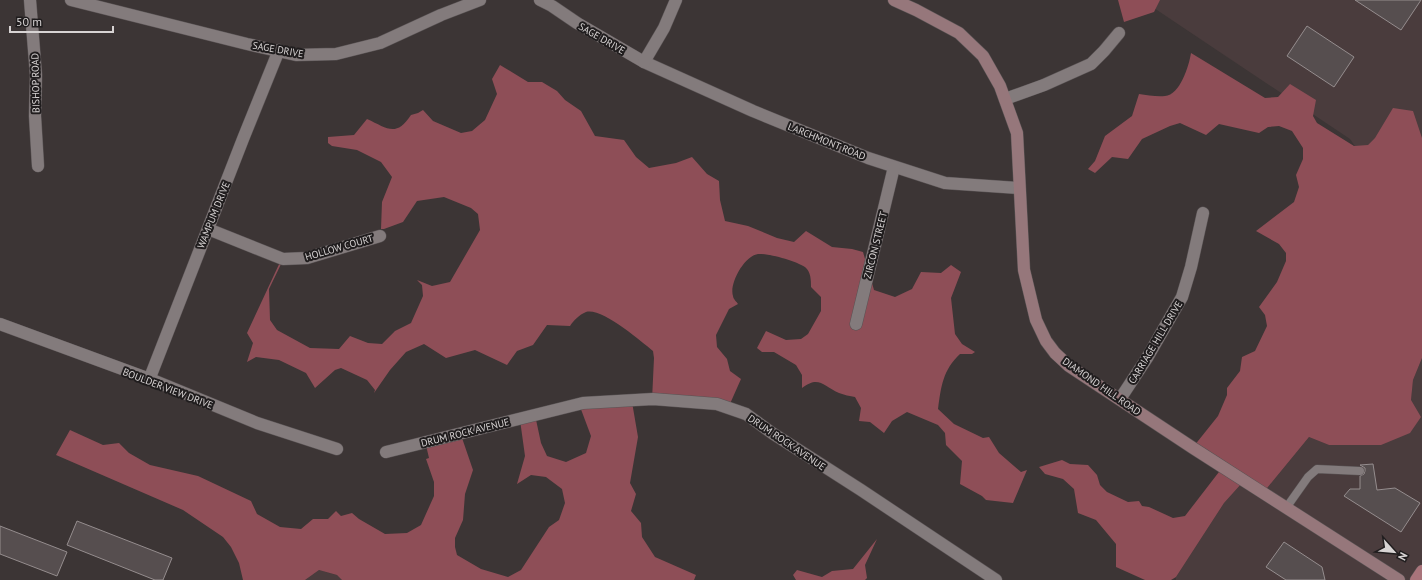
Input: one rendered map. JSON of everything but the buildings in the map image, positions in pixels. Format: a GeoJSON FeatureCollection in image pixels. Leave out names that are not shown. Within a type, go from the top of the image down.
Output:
{"type":"FeatureCollection","features":[{"type":"Feature","properties":{"kind":"main road"},"geometry":{"type":"LineString","coordinates":[[1416,580],[1422,571]]}},
{"type":"Feature","properties":{"kind":"street","name":"BISHOP ROAD"},"geometry":{"type":"LineString","coordinates":[[30,0],[36,74],[35,116],[38,166]]}},
{"type":"Feature","properties":{"kind":"street","name":"SAGE DRIVE"},"geometry":{"type":"LineString","coordinates":[[71,0],[296,55],[336,54],[380,43],[441,15],[480,0]]}},
{"type":"Feature","properties":{"kind":"street","name":"SAGE DRIVE"},"geometry":{"type":"LineString","coordinates":[[540,0],[644,62]]}},
{"type":"Feature","properties":{"kind":"street"},"geometry":{"type":"LineString","coordinates":[[644,62],[664,28],[676,0]]}},
{"type":"Feature","properties":{"kind":"street","name":"DIAMOND HILL ROAD"},"geometry":{"type":"LineString","coordinates":[[894,0],[959,33],[983,56],[1000,86],[1017,133],[1024,270],[1036,320],[1046,341],[1055,353],[1069,366],[1193,448],[1399,580]]}},
{"type":"Feature","properties":{"kind":"street"},"geometry":{"type":"LineString","coordinates":[[1005,99],[1044,85],[1091,64],[1119,33]]}},
{"type":"Feature","properties":{"kind":"street","name":"WAMPUM DRIVE"},"geometry":{"type":"LineString","coordinates":[[149,380],[279,50]]}},
{"type":"Feature","properties":{"kind":"street","name":"LARCHMONT ROAD"},"geometry":{"type":"LineString","coordinates":[[644,62],[753,111],[868,158],[894,167],[945,183],[1019,188]]}},
{"type":"Feature","properties":{"kind":"street","name":"ZIRCON STREET"},"geometry":{"type":"LineString","coordinates":[[856,324],[894,167]]}},
{"type":"Feature","properties":{"kind":"street","name":"CARRIAGE HILL DRIVE"},"geometry":{"type":"LineString","coordinates":[[1120,399],[1147,358],[1182,297],[1191,267],[1203,213]]}},
{"type":"Feature","properties":{"kind":"street","name":"HOLLOW COURT"},"geometry":{"type":"LineString","coordinates":[[208,229],[283,259],[307,258],[380,236]]}},
{"type":"Feature","properties":{"kind":"street","name":"BOULDER VIEW DRIVE"},"geometry":{"type":"LineString","coordinates":[[0,324],[149,380],[257,423],[337,449]]}},
{"type":"Feature","properties":{"kind":"street","name":"DRUM ROCK AVENUE"},"geometry":{"type":"LineString","coordinates":[[386,452],[583,403],[653,399],[717,404],[746,414],[772,433],[996,580]]}},
{"type":"Feature","properties":{"kind":"lane"},"geometry":{"type":"LineString","coordinates":[[1286,508],[1308,477],[1317,469],[1360,472]]}},
{"type":"Feature","properties":{"kind":"shaded area"},"geometry":{"type":"Polygon","coordinates":[[[1118,0],[1160,0],[1154,12],[1124,22],[1118,0]]]}},
{"type":"Feature","properties":{"kind":"shaded area"},"geometry":{"type":"Polygon","coordinates":[[[1142,0],[1422,0],[1422,246],[1350,139],[1142,0]]]}},
{"type":"Feature","properties":{"kind":"shaded area"},"geometry":{"type":"Polygon","coordinates":[[[1191,53],[1265,98],[1278,97],[1290,84],[1316,100],[1313,116],[1317,123],[1354,146],[1368,145],[1375,138],[1393,108],[1413,111],[1422,138],[1422,358],[1413,380],[1411,400],[1421,417],[1410,433],[1381,445],[1329,445],[1309,437],[1263,493],[1242,483],[1224,503],[1176,577],[1171,580],[1145,580],[1116,567],[1116,544],[1096,520],[1078,513],[1074,489],[1063,479],[1045,474],[1039,467],[1062,460],[1070,464],[1088,465],[1097,475],[1100,485],[1107,492],[1128,502],[1139,501],[1142,506],[1149,507],[1173,518],[1185,516],[1222,468],[1194,446],[1218,416],[1227,395],[1227,388],[1240,371],[1242,357],[1255,351],[1267,326],[1265,315],[1259,307],[1277,282],[1286,261],[1286,253],[1279,244],[1256,231],[1294,202],[1299,187],[1296,175],[1303,159],[1303,148],[1292,131],[1279,126],[1268,127],[1259,133],[1219,124],[1206,135],[1180,123],[1142,139],[1128,159],[1112,157],[1095,173],[1088,169],[1095,161],[1105,136],[1132,116],[1139,94],[1165,96],[1175,91],[1186,72],[1191,53]]]}},
{"type":"Feature","properties":{"kind":"shaded area"},"geometry":{"type":"Polygon","coordinates":[[[500,65],[528,82],[542,82],[557,91],[565,100],[581,111],[595,136],[624,140],[636,157],[649,168],[676,163],[692,157],[707,174],[719,181],[720,200],[725,221],[748,226],[777,238],[794,242],[806,231],[832,247],[852,249],[863,252],[874,290],[895,297],[912,289],[921,272],[941,273],[951,265],[961,272],[951,298],[955,334],[962,344],[975,352],[972,354],[960,354],[946,372],[938,409],[954,424],[983,438],[989,437],[999,453],[1021,472],[1027,470],[1013,503],[986,500],[982,496],[960,484],[962,461],[946,445],[945,433],[938,425],[907,412],[892,421],[884,433],[870,422],[859,421],[861,408],[855,397],[839,393],[817,382],[808,384],[802,388],[802,375],[796,365],[774,352],[762,352],[757,348],[766,331],[786,340],[801,339],[808,334],[821,311],[821,297],[811,287],[810,276],[805,267],[795,262],[763,254],[753,256],[739,271],[735,278],[732,291],[738,304],[729,309],[716,335],[717,347],[727,359],[730,371],[741,379],[729,406],[652,400],[653,351],[621,326],[593,312],[586,312],[581,315],[570,326],[547,325],[533,345],[517,351],[507,365],[475,350],[446,358],[424,344],[406,352],[390,370],[374,393],[375,390],[367,380],[341,368],[335,370],[315,388],[306,373],[279,360],[256,357],[247,362],[253,343],[247,333],[281,260],[282,262],[269,289],[270,320],[277,330],[310,348],[339,349],[350,336],[368,343],[382,344],[395,331],[411,323],[423,296],[422,285],[417,280],[432,286],[450,282],[480,230],[478,214],[471,208],[444,197],[417,201],[403,222],[381,229],[382,202],[392,177],[381,162],[357,150],[332,146],[328,143],[328,137],[354,135],[367,119],[386,128],[396,129],[401,127],[411,115],[423,110],[433,121],[461,133],[472,131],[485,120],[497,94],[492,79],[500,65]]]}},
{"type":"Feature","properties":{"kind":"shaded area"},"geometry":{"type":"Polygon","coordinates":[[[1422,358],[1422,572],[1417,580],[1176,580],[1176,577],[1224,503],[1242,483],[1263,493],[1309,437],[1329,445],[1411,400],[1413,380],[1422,358]]]}},
{"type":"Feature","properties":{"kind":"shaded area"},"geometry":{"type":"Polygon","coordinates":[[[632,402],[638,437],[630,483],[636,494],[631,511],[641,523],[642,537],[655,557],[696,575],[694,580],[342,580],[337,575],[319,570],[305,580],[243,580],[239,563],[231,547],[223,537],[183,510],[56,455],[70,430],[103,445],[119,443],[129,453],[150,465],[198,476],[251,501],[257,514],[280,527],[301,529],[313,519],[328,519],[336,511],[341,516],[352,513],[359,519],[385,534],[407,533],[421,525],[434,496],[434,482],[426,459],[429,458],[425,441],[461,435],[473,470],[465,494],[463,520],[455,538],[457,555],[481,569],[508,577],[521,570],[549,527],[559,520],[565,503],[562,489],[546,477],[531,475],[517,484],[525,456],[520,420],[535,415],[541,443],[547,456],[566,462],[586,453],[591,436],[579,404],[632,402]]]}},
{"type":"Feature","properties":{"kind":"shaded area"},"geometry":{"type":"Polygon","coordinates":[[[877,539],[865,565],[867,578],[865,580],[796,580],[793,575],[797,570],[822,577],[832,571],[853,569],[877,539]]]}},
{"type":"Feature","properties":{"kind":"shaded area"},"geometry":{"type":"Polygon","coordinates":[[[319,570],[337,575],[342,580],[305,580],[319,570]]]}}]}
